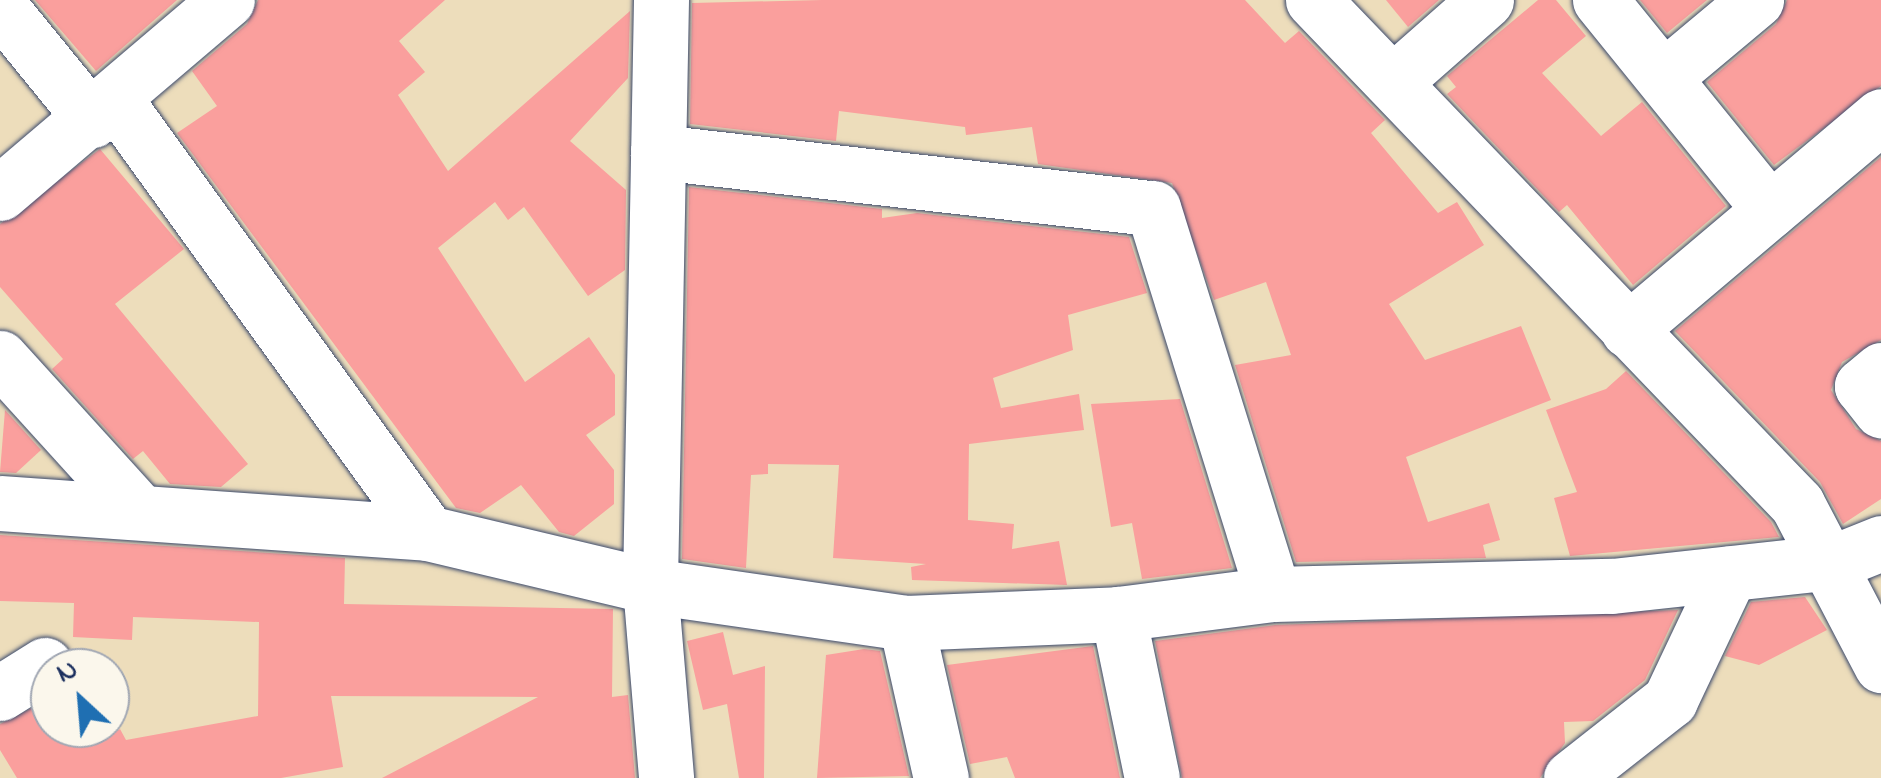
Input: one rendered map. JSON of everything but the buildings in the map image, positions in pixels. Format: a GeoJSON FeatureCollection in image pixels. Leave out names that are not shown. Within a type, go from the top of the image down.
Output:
{"type":"FeatureCollection","features":[{"type":"Feature","properties":{"kind":"street"},"geometry":{"type":"LineString","coordinates":[[0,194],[104,110],[227,0]]}},
{"type":"Feature","properties":{"kind":"street"},"geometry":{"type":"LineString","coordinates":[[660,0],[650,586],[666,778]]}},
{"type":"Feature","properties":{"kind":"street"},"geometry":{"type":"LineString","coordinates":[[1313,0],[1798,504],[1857,552],[1881,665]]}},
{"type":"Feature","properties":{"kind":"street"},"geometry":{"type":"LineString","coordinates":[[1393,82],[1486,0]]}},
{"type":"Feature","properties":{"kind":"street"},"geometry":{"type":"LineString","coordinates":[[1600,0],[1770,210]]}},
{"type":"Feature","properties":{"kind":"street"},"geometry":{"type":"LineString","coordinates":[[1664,77],[1756,0]]}},
{"type":"Feature","properties":{"kind":"street"},"geometry":{"type":"LineString","coordinates":[[0,7],[104,110],[428,533]]}},
{"type":"Feature","properties":{"kind":"street"},"geometry":{"type":"LineString","coordinates":[[1628,330],[1881,116]]}},
{"type":"Feature","properties":{"kind":"street"},"geometry":{"type":"LineString","coordinates":[[658,152],[1152,208],[1273,594]]}},
{"type":"Feature","properties":{"kind":"street"},"geometry":{"type":"LineString","coordinates":[[0,358],[136,508]]}},
{"type":"Feature","properties":{"kind":"street"},"geometry":{"type":"LineString","coordinates":[[1881,370],[1862,386],[1881,410]]}},
{"type":"Feature","properties":{"kind":"street"},"geometry":{"type":"LineString","coordinates":[[0,503],[136,508],[428,533],[650,586],[906,623],[1118,614],[1273,594],[1612,586],[1730,573],[1857,552]]}},
{"type":"Feature","properties":{"kind":"street"},"geometry":{"type":"LineString","coordinates":[[1571,778],[1670,700],[1730,573]]}},
{"type":"Feature","properties":{"kind":"street"},"geometry":{"type":"LineString","coordinates":[[1118,614],[1152,778]]}},
{"type":"Feature","properties":{"kind":"street"},"geometry":{"type":"LineString","coordinates":[[906,623],[942,778]]}}]}
